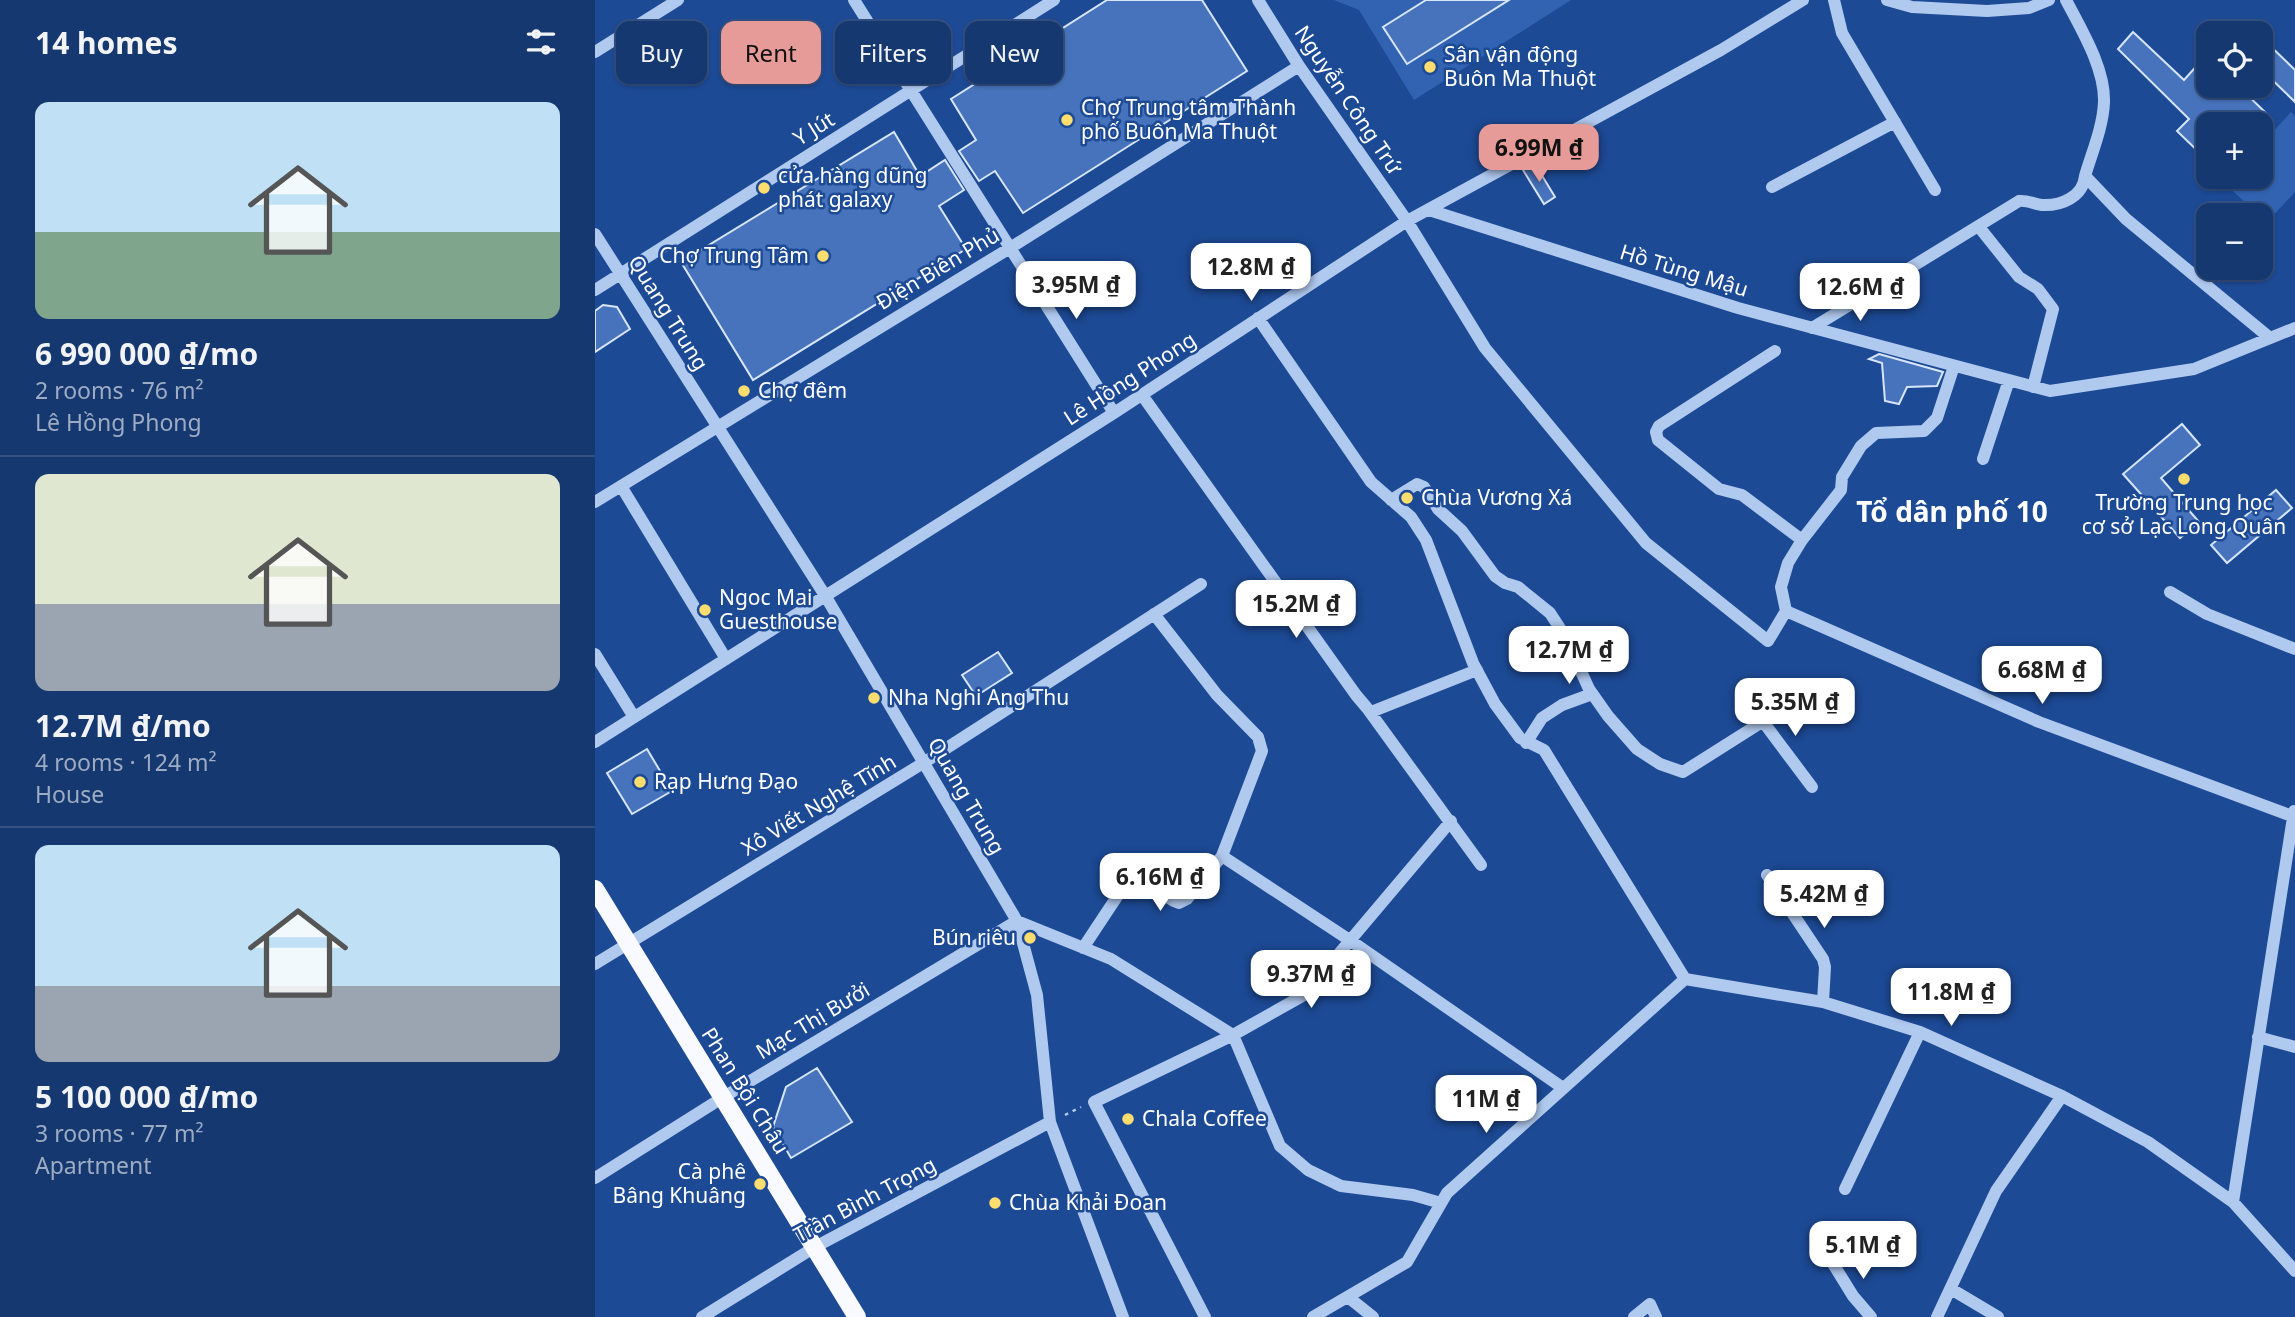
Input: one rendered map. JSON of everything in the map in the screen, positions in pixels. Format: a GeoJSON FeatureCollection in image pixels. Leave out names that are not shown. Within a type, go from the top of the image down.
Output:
{"type":"FeatureCollection","features":[{"type":"Feature","properties":{"kind":"main road","name":"Phan Bội Châu"},"geometry":{"type":"LineString","coordinates":[[595,889],[857,1317]]}},
{"type":"Feature","properties":{"kind":"street"},"geometry":{"type":"LineString","coordinates":[[595,51],[678,0]]}},
{"type":"Feature","properties":{"kind":"street"},"geometry":{"type":"LineString","coordinates":[[853,0],[1114,413]]}},
{"type":"Feature","properties":{"kind":"street","name":"Y Jút"},"geometry":{"type":"LineString","coordinates":[[595,290],[1054,0]]}},
{"type":"Feature","properties":{"kind":"street","name":"Nguyễn Công Trứ"},"geometry":{"type":"LineString","coordinates":[[1258,0],[1299,66],[1407,221],[1485,348],[1646,543],[1768,641],[1786,611]]}},
{"type":"Feature","properties":{"kind":"street","name":"Lê Hồng Phong"},"geometry":{"type":"LineString","coordinates":[[595,742],[1114,413],[1407,221],[1709,57],[1803,0]]}},
{"type":"Feature","properties":{"kind":"street"},"geometry":{"type":"LineString","coordinates":[[1834,0],[1842,33],[1935,190]]}},
{"type":"Feature","properties":{"kind":"street"},"geometry":{"type":"LineString","coordinates":[[1887,0],[1912,7],[1987,11],[2029,8],[2049,0]]}},
{"type":"Feature","properties":{"kind":"street"},"geometry":{"type":"LineString","coordinates":[[1812,328],[2019,201],[2040,205],[2062,203],[2077,194],[2085,179],[2104,100],[2095,56],[2066,0]]}},
{"type":"Feature","properties":{"kind":"street","name":"Điện Biên Phủ"},"geometry":{"type":"LineString","coordinates":[[595,502],[1010,248],[1299,66]]}},
{"type":"Feature","properties":{"kind":"street"},"geometry":{"type":"LineString","coordinates":[[1772,187],[1895,122]]}},
{"type":"Feature","properties":{"kind":"street"},"geometry":{"type":"LineString","coordinates":[[2085,179],[2126,219],[2270,338]]}},
{"type":"Feature","properties":{"kind":"street","name":"Hồ Tùng Mậu"},"geometry":{"type":"LineString","coordinates":[[1429,210],[1738,308],[2050,391],[2194,369],[2295,328]]}},
{"type":"Feature","properties":{"kind":"street"},"geometry":{"type":"LineString","coordinates":[[1979,226],[2019,277],[2038,289],[2053,309],[2033,387]]}},
{"type":"Feature","properties":{"kind":"street","name":"Quang Trung"},"geometry":{"type":"LineString","coordinates":[[595,234],[826,597],[1017,921],[1037,995],[1050,1122],[1123,1317]]}},
{"type":"Feature","properties":{"kind":"street"},"geometry":{"type":"LineString","coordinates":[[1258,318],[1371,482],[1411,517],[1426,540],[1436,572],[1477,670],[1495,704],[1520,738],[1544,750],[1685,979],[1823,1002],[1920,1032],[2062,1096],[2148,1142],[2233,1202],[2295,1271]]}},
{"type":"Feature","properties":{"kind":"street"},"geometry":{"type":"LineString","coordinates":[[1775,351],[1659,426],[1656,432],[1658,440],[1720,489],[1742,495],[1802,540]]}},
{"type":"Feature","properties":{"kind":"street"},"geometry":{"type":"LineString","coordinates":[[1954,366],[1937,418],[1924,431],[1876,433],[1861,446],[1842,477],[1841,490],[1802,540],[1788,563],[1781,587],[1786,611],[2039,722],[2294,813],[2233,1202]]}},
{"type":"Feature","properties":{"kind":"street"},"geometry":{"type":"LineString","coordinates":[[1983,460],[2009,380]]}},
{"type":"Feature","properties":{"kind":"street"},"geometry":{"type":"LineString","coordinates":[[1142,395],[1481,865]]}},
{"type":"Feature","properties":{"kind":"street"},"geometry":{"type":"LineString","coordinates":[[1391,500],[1417,484],[1424,487],[1438,509],[1462,531],[1495,576],[1518,587],[1550,613],[1565,636],[1592,694],[1608,716],[1637,749],[1660,764],[1683,772],[1762,722]]}},
{"type":"Feature","properties":{"kind":"street"},"geometry":{"type":"LineString","coordinates":[[621,486],[726,659]]}},
{"type":"Feature","properties":{"kind":"street","name":"Xô Viết Nghệ Tĩnh"},"geometry":{"type":"LineString","coordinates":[[595,964],[925,762],[1201,584]]}},
{"type":"Feature","properties":{"kind":"street"},"geometry":{"type":"LineString","coordinates":[[2170,592],[2207,614],[2295,649]]}},
{"type":"Feature","properties":{"kind":"street"},"geometry":{"type":"LineString","coordinates":[[1083,948],[1128,880],[1135,877],[1179,903],[1187,899],[1222,856],[1262,751],[1258,737],[1188,661],[1154,614]]}},
{"type":"Feature","properties":{"kind":"street"},"geometry":{"type":"LineString","coordinates":[[595,654],[634,717]]}},
{"type":"Feature","properties":{"kind":"street"},"geometry":{"type":"LineString","coordinates":[[1371,712],[1477,670]]}},
{"type":"Feature","properties":{"kind":"street"},"geometry":{"type":"LineString","coordinates":[[1526,743],[1542,718],[1562,705],[1592,694]]}},
{"type":"Feature","properties":{"kind":"street"},"geometry":{"type":"LineString","coordinates":[[1752,707],[1812,787]]}},
{"type":"Feature","properties":{"kind":"street"},"geometry":{"type":"LineString","coordinates":[[1205,1317],[1094,1101],[1234,1035],[1304,995],[1451,821]]}},
{"type":"Feature","properties":{"kind":"street"},"geometry":{"type":"LineString","coordinates":[[1222,856],[1352,941],[1563,1088]]}},
{"type":"Feature","properties":{"kind":"street"},"geometry":{"type":"LineString","coordinates":[[1767,875],[1823,959],[1823,1002]]}},
{"type":"Feature","properties":{"kind":"street"},"geometry":{"type":"LineString","coordinates":[[1017,921],[1111,959],[1234,1035],[1280,1146],[1308,1170],[1341,1186],[1413,1195],[1441,1203]]}},
{"type":"Feature","properties":{"kind":"street","name":"Mạc Thị Bưởi"},"geometry":{"type":"LineString","coordinates":[[595,1178],[722,1098],[1017,921]]}},
{"type":"Feature","properties":{"kind":"street"},"geometry":{"type":"LineString","coordinates":[[1313,1317],[1407,1262],[1447,1194],[1685,979]]}},
{"type":"Feature","properties":{"kind":"street"},"geometry":{"type":"LineString","coordinates":[[1845,1189],[1920,1032]]}},
{"type":"Feature","properties":{"kind":"street"},"geometry":{"type":"LineString","coordinates":[[2258,1037],[2295,1047]]}},
{"type":"Feature","properties":{"kind":"street"},"geometry":{"type":"LineString","coordinates":[[1937,1317],[1996,1191],[2062,1096]]}},
{"type":"Feature","properties":{"kind":"street","name":"Trần Bình Trọng"},"geometry":{"type":"LineString","coordinates":[[702,1317],[815,1247],[1050,1122]]}},
{"type":"Feature","properties":{"kind":"street"},"geometry":{"type":"LineString","coordinates":[[1832,1262],[1853,1296],[1871,1317]]}},
{"type":"Feature","properties":{"kind":"street"},"geometry":{"type":"LineString","coordinates":[[1951,1289],[1998,1317]]}},
{"type":"Feature","properties":{"kind":"street"},"geometry":{"type":"LineString","coordinates":[[1348,1297],[1373,1317]]}},
{"type":"Feature","properties":{"kind":"street"},"geometry":{"type":"LineString","coordinates":[[1634,1317],[1650,1304],[1656,1317]]}},
{"type":"Feature","properties":{"kind":"path"},"geometry":{"type":"LineString","coordinates":[[1050,1122],[1094,1101]]}},
{"type":"Feature","properties":{"kind":"shaded area","name":"Sân vận động Buôn Ma Thuột"},"geometry":{"type":"Polygon","coordinates":[[[1334,0],[1571,0],[1414,100],[1359,10],[1334,0]]]}},
{"type":"Feature","properties":{"kind":"shaded area"},"geometry":{"type":"Polygon","coordinates":[[[2291,112],[2295,116],[2295,192],[2273,216],[2273,203],[2246,203],[2231,189],[2273,189],[2273,132],[2291,112]]]}},
{"type":"Feature","properties":{"kind":"building","name":"Chợ Trung tâm Thành phố Buôn Ma Thuột"},"geometry":{"type":"Polygon","coordinates":[[[1107,0],[1202,0],[1247,71],[1023,213],[995,171],[979,181],[959,151],[976,140],[951,99],[975,84],[1063,84],[1063,28],[1107,0]]]}},
{"type":"Feature","properties":{"kind":"building"},"geometry":{"type":"Polygon","coordinates":[[[1426,0],[1509,0],[1407,64],[1383,27],[1426,0]]]}},
{"type":"Feature","properties":{"kind":"building"},"geometry":{"type":"Polygon","coordinates":[[[2133,32],[2184,80],[2196,67],[2196,98],[2250,98],[2265,112],[2196,112],[2196,149],[2177,131],[2189,119],[2118,49],[2133,32]]]}},
{"type":"Feature","properties":{"kind":"building"},"geometry":{"type":"Polygon","coordinates":[[[2273,49],[2295,70],[2295,102],[2273,81],[2273,49]]]}},
{"type":"Feature","properties":{"kind":"building","name":"Chợ Trung Tâm"},"geometry":{"type":"Polygon","coordinates":[[[894,132],[920,176],[945,160],[964,190],[939,206],[966,249],[753,380],[681,262],[894,132]]]}},
{"type":"Feature","properties":{"kind":"building"},"geometry":{"type":"Polygon","coordinates":[[[1535,164],[1555,197],[1544,204],[1523,170],[1535,164]]]}},
{"type":"Feature","properties":{"kind":"building"},"geometry":{"type":"Polygon","coordinates":[[[603,305],[617,307],[630,329],[595,352],[595,311],[603,305]]]}},
{"type":"Feature","properties":{"kind":"building"},"geometry":{"type":"Polygon","coordinates":[[[1879,354],[1943,372],[1937,386],[1907,387],[1899,404],[1885,401],[1882,363],[1869,359],[1879,354]]]}},
{"type":"Feature","properties":{"kind":"building"},"geometry":{"type":"Polygon","coordinates":[[[2182,424],[2200,445],[2161,478],[2199,522],[2180,538],[2123,474],[2182,424]]]}},
{"type":"Feature","properties":{"kind":"building"},"geometry":{"type":"Polygon","coordinates":[[[2276,490],[2292,508],[2227,563],[2211,545],[2276,490]]]}},
{"type":"Feature","properties":{"kind":"building"},"geometry":{"type":"Polygon","coordinates":[[[998,652],[1012,673],[976,696],[962,675],[998,652]]]}},
{"type":"Feature","properties":{"kind":"building","name":"Rạp Hưng Đạo"},"geometry":{"type":"Polygon","coordinates":[[[647,749],[672,791],[632,814],[607,773],[647,749]]]}},
{"type":"Feature","properties":{"kind":"building"},"geometry":{"type":"Polygon","coordinates":[[[817,1068],[852,1122],[791,1158],[773,1127],[786,1087],[817,1068]]]}},
{"type":"Feature","properties":{"kind":"place","name":"Sân vận động Buôn Ma Thuột"},"geometry":{"type":"Point","coordinates":[1430,67]}},
{"type":"Feature","properties":{"kind":"place","name":"Chợ Trung tâm Thành phố Buôn Ma Thuột"},"geometry":{"type":"Point","coordinates":[1067,120]}},
{"type":"Feature","properties":{"kind":"place","name":"cửa hàng dũng phát galaxy"},"geometry":{"type":"Point","coordinates":[764,188]}},
{"type":"Feature","properties":{"kind":"place","name":"Chợ Trung Tâm"},"geometry":{"type":"Point","coordinates":[823,256]}},
{"type":"Feature","properties":{"kind":"place","name":"Chợ đêm"},"geometry":{"type":"Point","coordinates":[744,391]}},
{"type":"Feature","properties":{"kind":"place","name":"Trường Trung học cơ sở Lạc Long Quân"},"geometry":{"type":"Point","coordinates":[2184,479]}},
{"type":"Feature","properties":{"kind":"place","name":"Chùa Vương Xá"},"geometry":{"type":"Point","coordinates":[1407,498]}},
{"type":"Feature","properties":{"kind":"place","name":"Ngoc Mai Guesthouse"},"geometry":{"type":"Point","coordinates":[705,610]}},
{"type":"Feature","properties":{"kind":"place","name":"Nha Nghi Ang Thu"},"geometry":{"type":"Point","coordinates":[874,698]}},
{"type":"Feature","properties":{"kind":"place","name":"Rạp Hưng Đạo"},"geometry":{"type":"Point","coordinates":[640,782]}},
{"type":"Feature","properties":{"kind":"place","name":"Bún riêu"},"geometry":{"type":"Point","coordinates":[1030,938]}},
{"type":"Feature","properties":{"kind":"place","name":"Chala Coffee"},"geometry":{"type":"Point","coordinates":[1128,1119]}},
{"type":"Feature","properties":{"kind":"place","name":"Cà phê Bâng Khuâng"},"geometry":{"type":"Point","coordinates":[760,1184]}},
{"type":"Feature","properties":{"kind":"place","name":"Chùa Khải Đoan"},"geometry":{"type":"Point","coordinates":[995,1203]}},
{"type":"Feature","properties":{"kind":"district","name":"Tổ dân phố 10"},"geometry":{"type":"Point","coordinates":[1952,512]}}]}
